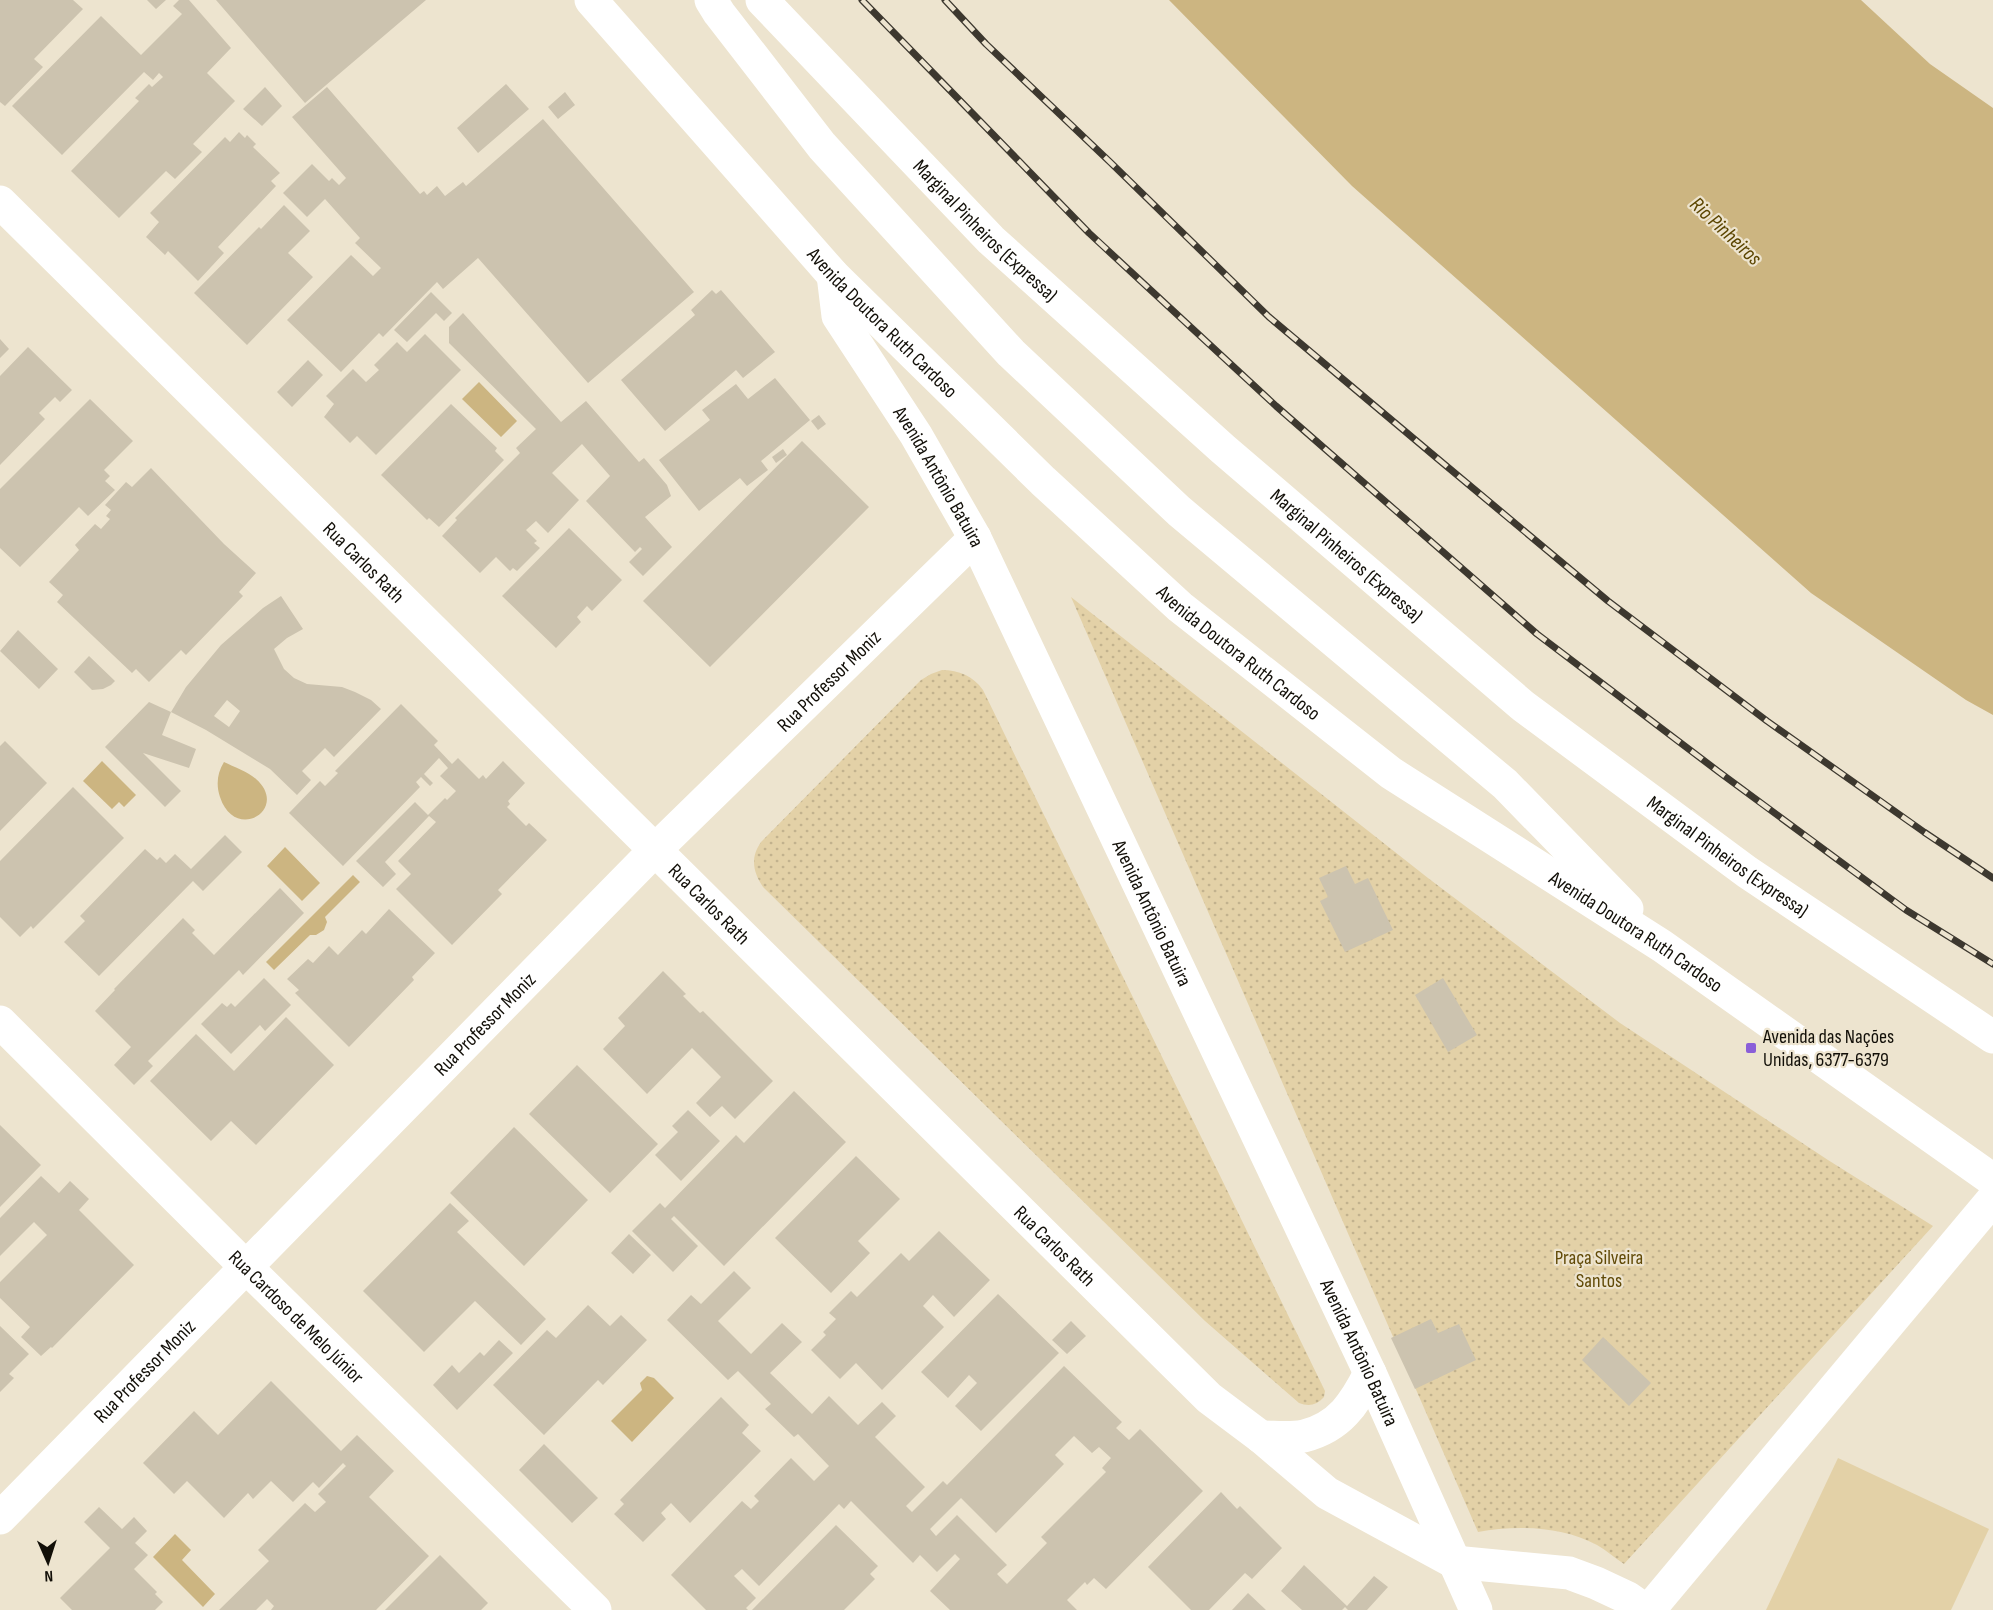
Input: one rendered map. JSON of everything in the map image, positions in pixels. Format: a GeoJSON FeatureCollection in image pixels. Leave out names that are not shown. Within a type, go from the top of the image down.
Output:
{"type":"FeatureCollection","features":[{"type":"Feature","properties":{"kind":"main road","name":"Avenida Doutora Ruth Cardoso"},"geometry":{"type":"LineString","coordinates":[[591,0],[833,275],[1043,481],[1180,607],[1391,773],[1662,946],[1993,1180]]}},
{"type":"Feature","properties":{"kind":"main road"},"geometry":{"type":"LineString","coordinates":[[711,0],[719,14],[822,146],[1011,353],[1179,511],[1505,784],[1662,946]]}},
{"type":"Feature","properties":{"kind":"main road","name":"Marginal Pinheiros (Expressa)"},"geometry":{"type":"LineString","coordinates":[[762,0],[992,240],[1223,449],[1523,706],[1747,872],[1993,1037]]}},
{"type":"Feature","properties":{"kind":"main road","name":"Rua Carlos Rath"},"geometry":{"type":"LineString","coordinates":[[0,202],[1209,1398],[1261,1437],[1327,1493],[1454,1562]]}},
{"type":"Feature","properties":{"kind":"main road","name":"Avenida Antônio Batuira"},"geometry":{"type":"LineString","coordinates":[[833,275],[837,316],[916,435],[975,538],[1370,1373],[1476,1610]]}},
{"type":"Feature","properties":{"kind":"main road","name":"Rua Professor Moniz"},"geometry":{"type":"LineString","coordinates":[[0,1518],[654,851],[975,538]]}},
{"type":"Feature","properties":{"kind":"main road","name":"Rua Cardoso de Melo Júnior"},"geometry":{"type":"LineString","coordinates":[[0,1022],[595,1610]]}},
{"type":"Feature","properties":{"kind":"main road"},"geometry":{"type":"LineString","coordinates":[[1454,1562],[1569,1574],[1596,1583],[1647,1610],[1993,1199]]}},
{"type":"Feature","properties":{"kind":"main road"},"geometry":{"type":"LineString","coordinates":[[1261,1437],[1303,1436],[1326,1427],[1355,1401],[1370,1373]]}},
{"type":"Feature","properties":{"kind":"green space","name":"Praça Silveira Santos"},"geometry":{"type":"Polygon","coordinates":[[[1071,597],[1428,878],[1620,1023],[1933,1226],[1624,1564],[1597,1545],[1569,1534],[1523,1528],[1478,1532],[1071,597]]]}},
{"type":"Feature","properties":{"kind":"green space"},"geometry":{"type":"Polygon","coordinates":[[[942,670],[965,675],[983,690],[1325,1391],[1324,1397],[1319,1402],[1309,1405],[1299,1403],[1205,1321],[763,887],[754,865],[755,854],[761,842],[921,680],[942,670]]]}},
{"type":"Feature","properties":{"kind":"green space"},"geometry":{"type":"Polygon","coordinates":[[[1838,1458],[1989,1529],[1951,1610],[1766,1610],[1838,1458]]]}},
{"type":"Feature","properties":{"kind":"water","name":"Rio Pinheiros"},"geometry":{"type":"Polygon","coordinates":[[[1169,0],[1861,0],[1930,64],[1993,108],[1993,715],[1966,700],[1811,593],[1352,186],[1169,0]]]}},
{"type":"Feature","properties":{"kind":"water"},"geometry":{"type":"Polygon","coordinates":[[[479,382],[517,421],[501,437],[462,399],[479,382]]]}},
{"type":"Feature","properties":{"kind":"water"},"geometry":{"type":"Polygon","coordinates":[[[102,761],[136,795],[124,807],[119,802],[112,809],[83,781],[102,761]]]}},
{"type":"Feature","properties":{"kind":"water"},"geometry":{"type":"Polygon","coordinates":[[[224,762],[245,771],[265,790],[267,801],[264,810],[256,816],[247,819],[237,818],[227,811],[218,788],[218,779],[224,762]]]}},
{"type":"Feature","properties":{"kind":"water"},"geometry":{"type":"Polygon","coordinates":[[[285,847],[320,883],[302,901],[267,866],[285,847]]]}},
{"type":"Feature","properties":{"kind":"water"},"geometry":{"type":"Polygon","coordinates":[[[353,875],[360,882],[325,917],[327,922],[324,930],[316,935],[310,935],[274,970],[266,962],[353,875]]]}},
{"type":"Feature","properties":{"kind":"water"},"geometry":{"type":"Polygon","coordinates":[[[647,1376],[654,1378],[674,1398],[632,1442],[611,1421],[642,1390],[640,1383],[647,1376]]]}},
{"type":"Feature","properties":{"kind":"water"},"geometry":{"type":"Polygon","coordinates":[[[175,1534],[191,1550],[182,1560],[215,1594],[203,1607],[153,1557],[175,1534]]]}},
{"type":"Feature","properties":{"kind":"building"},"geometry":{"type":"Polygon","coordinates":[[[0,0],[73,0],[83,9],[34,59],[43,67],[5,106],[0,102],[0,0]]]}},
{"type":"Feature","properties":{"kind":"building"},"geometry":{"type":"Polygon","coordinates":[[[147,0],[166,0],[156,9],[147,0]]]}},
{"type":"Feature","properties":{"kind":"building"},"geometry":{"type":"Polygon","coordinates":[[[179,0],[189,0],[231,48],[207,73],[235,101],[193,144],[202,152],[175,179],[166,171],[119,218],[71,171],[139,101],[135,98],[149,84],[152,87],[163,77],[159,73],[153,80],[144,72],[62,155],[12,106],[101,16],[141,55],[182,14],[173,6],[179,0]]]}},
{"type":"Feature","properties":{"kind":"building"},"geometry":{"type":"Polygon","coordinates":[[[216,0],[426,0],[305,103],[216,0]]]}},
{"type":"Feature","properties":{"kind":"building"},"geometry":{"type":"Polygon","coordinates":[[[506,84],[529,109],[478,153],[457,128],[506,84]]]}},
{"type":"Feature","properties":{"kind":"building"},"geometry":{"type":"Polygon","coordinates":[[[265,87],[282,106],[262,126],[243,109],[265,87]]]}},
{"type":"Feature","properties":{"kind":"building"},"geometry":{"type":"Polygon","coordinates":[[[327,87],[420,194],[424,191],[427,195],[437,186],[445,196],[463,182],[466,186],[543,119],[694,292],[588,383],[478,258],[443,289],[437,282],[383,337],[379,333],[341,372],[287,320],[351,255],[373,276],[381,268],[355,243],[360,238],[325,199],[307,217],[283,193],[312,164],[329,181],[332,178],[339,185],[346,178],[292,117],[327,87]]]}},
{"type":"Feature","properties":{"kind":"building"},"geometry":{"type":"Polygon","coordinates":[[[565,92],[575,105],[558,119],[548,107],[565,92]]]}},
{"type":"Feature","properties":{"kind":"building"},"geometry":{"type":"Polygon","coordinates":[[[239,132],[245,138],[247,135],[256,144],[253,147],[280,173],[271,181],[276,186],[218,247],[224,253],[198,281],[168,251],[165,255],[146,237],[159,222],[150,213],[225,137],[230,142],[239,132]]]}},
{"type":"Feature","properties":{"kind":"building"},"geometry":{"type":"Polygon","coordinates":[[[284,205],[310,231],[288,253],[313,277],[247,345],[194,293],[284,205]]]}},
{"type":"Feature","properties":{"kind":"building"},"geometry":{"type":"Polygon","coordinates":[[[712,290],[716,294],[721,290],[775,352],[743,378],[736,370],[665,431],[621,380],[695,315],[691,310],[712,290]]]}},
{"type":"Feature","properties":{"kind":"building"},"geometry":{"type":"Polygon","coordinates":[[[431,292],[452,313],[444,321],[436,313],[407,342],[394,330],[431,292]]]}},
{"type":"Feature","properties":{"kind":"building"},"geometry":{"type":"Polygon","coordinates":[[[463,313],[561,422],[586,401],[639,462],[644,458],[667,485],[671,496],[645,517],[672,547],[643,576],[629,562],[642,549],[640,547],[635,552],[586,501],[610,476],[582,444],[552,473],[579,500],[548,533],[536,521],[526,530],[537,541],[534,543],[540,548],[517,571],[513,568],[510,571],[496,557],[480,573],[442,536],[457,520],[455,518],[520,453],[516,448],[536,429],[449,343],[449,327],[463,313]]]}},
{"type":"Feature","properties":{"kind":"building"},"geometry":{"type":"Polygon","coordinates":[[[425,334],[461,370],[376,455],[357,436],[350,443],[324,417],[334,404],[326,396],[353,369],[366,382],[379,370],[374,365],[397,342],[407,352],[425,334]]]}},
{"type":"Feature","properties":{"kind":"building"},"geometry":{"type":"Polygon","coordinates":[[[0,339],[9,349],[0,358],[0,339]]]}},
{"type":"Feature","properties":{"kind":"building"},"geometry":{"type":"Polygon","coordinates":[[[28,347],[72,390],[60,402],[55,397],[39,413],[45,419],[0,465],[0,376],[28,347]]]}},
{"type":"Feature","properties":{"kind":"building"},"geometry":{"type":"Polygon","coordinates":[[[308,360],[323,375],[292,407],[277,392],[308,360]]]}},
{"type":"Feature","properties":{"kind":"building"},"geometry":{"type":"Polygon","coordinates":[[[775,378],[810,420],[761,461],[768,470],[747,486],[740,478],[699,511],[659,460],[710,420],[702,410],[736,384],[748,399],[775,378]]]}},
{"type":"Feature","properties":{"kind":"building"},"geometry":{"type":"Polygon","coordinates":[[[90,399],[133,441],[104,470],[110,476],[105,481],[115,490],[88,516],[79,507],[20,567],[0,548],[0,489],[90,399]]]}},
{"type":"Feature","properties":{"kind":"building"},"geometry":{"type":"Polygon","coordinates":[[[451,404],[497,448],[495,451],[504,460],[439,527],[429,518],[427,520],[381,475],[451,404]]]}},
{"type":"Feature","properties":{"kind":"building"},"geometry":{"type":"Polygon","coordinates":[[[819,415],[826,424],[818,430],[811,421],[819,415]]]}},
{"type":"Feature","properties":{"kind":"building"},"geometry":{"type":"Polygon","coordinates":[[[802,441],[869,507],[710,667],[643,601],[802,441]]]}},
{"type":"Feature","properties":{"kind":"building"},"geometry":{"type":"Polygon","coordinates":[[[783,449],[787,455],[776,463],[772,457],[783,449]]]}},
{"type":"Feature","properties":{"kind":"building"},"geometry":{"type":"Polygon","coordinates":[[[151,468],[224,544],[256,573],[239,592],[243,596],[186,655],[181,650],[149,682],[136,669],[132,673],[57,602],[63,595],[49,582],[79,550],[75,545],[95,524],[101,529],[110,519],[106,516],[111,510],[105,505],[126,482],[132,487],[151,468]]]}},
{"type":"Feature","properties":{"kind":"building"},"geometry":{"type":"Polygon","coordinates":[[[569,528],[622,580],[592,611],[587,606],[577,617],[581,622],[556,648],[502,596],[569,528]]]}},
{"type":"Feature","properties":{"kind":"building"},"geometry":{"type":"Polygon","coordinates":[[[281,596],[303,629],[274,649],[284,669],[294,678],[307,684],[342,687],[371,700],[381,709],[334,757],[325,748],[302,771],[311,780],[297,795],[270,769],[206,730],[171,712],[186,687],[221,645],[263,608],[281,596]],[[227,700],[214,716],[229,727],[240,711],[227,700]]]}},
{"type":"Feature","properties":{"kind":"building"},"geometry":{"type":"Polygon","coordinates":[[[18,630],[58,669],[39,689],[0,651],[18,630]]]}},
{"type":"Feature","properties":{"kind":"building"},"geometry":{"type":"Polygon","coordinates":[[[89,656],[115,681],[111,685],[103,689],[92,690],[74,672],[89,656]]]}},
{"type":"Feature","properties":{"kind":"building"},"geometry":{"type":"Polygon","coordinates":[[[149,702],[171,712],[162,735],[196,749],[189,768],[143,753],[181,791],[165,807],[105,747],[149,702]]]}},
{"type":"Feature","properties":{"kind":"building"},"geometry":{"type":"Polygon","coordinates":[[[401,704],[438,741],[434,745],[452,764],[458,758],[479,779],[483,775],[486,779],[503,761],[525,783],[508,801],[510,804],[507,807],[526,826],[529,823],[547,840],[498,890],[502,894],[452,945],[396,889],[411,874],[398,861],[436,822],[429,816],[385,862],[396,874],[383,887],[356,861],[415,802],[428,815],[445,798],[447,800],[456,791],[440,776],[448,768],[439,758],[424,774],[433,783],[430,786],[421,777],[416,782],[420,787],[343,866],[289,813],[320,781],[325,786],[338,773],[335,771],[401,704]]]}},
{"type":"Feature","properties":{"kind":"building"},"geometry":{"type":"Polygon","coordinates":[[[5,741],[47,783],[0,831],[0,746],[5,741]]]}},
{"type":"Feature","properties":{"kind":"building"},"geometry":{"type":"Polygon","coordinates":[[[73,787],[124,838],[33,929],[31,926],[20,937],[0,917],[0,861],[73,787]]]}},
{"type":"Feature","properties":{"kind":"building"},"geometry":{"type":"Polygon","coordinates":[[[225,835],[242,852],[203,891],[193,881],[99,976],[64,942],[85,921],[80,916],[145,849],[157,860],[160,857],[166,863],[175,854],[191,869],[225,835]]]}},
{"type":"Feature","properties":{"kind":"building"},"geometry":{"type":"Polygon","coordinates":[[[1346,866],[1355,884],[1368,878],[1393,930],[1345,952],[1320,901],[1328,897],[1319,878],[1346,866]]]}},
{"type":"Feature","properties":{"kind":"building"},"geometry":{"type":"Polygon","coordinates":[[[280,888],[304,913],[243,975],[239,970],[148,1061],[153,1066],[134,1085],[114,1065],[131,1047],[95,1011],[183,918],[195,930],[192,933],[214,955],[280,888]]]}},
{"type":"Feature","properties":{"kind":"building"},"geometry":{"type":"Polygon","coordinates":[[[389,909],[435,953],[412,977],[414,980],[349,1047],[295,993],[299,990],[287,979],[308,959],[313,963],[329,946],[338,955],[362,930],[366,934],[389,909]]]}},
{"type":"Feature","properties":{"kind":"building"},"geometry":{"type":"Polygon","coordinates":[[[663,971],[686,994],[683,996],[700,1013],[703,1011],[773,1081],[735,1119],[722,1106],[710,1117],[696,1103],[721,1077],[692,1048],[647,1094],[603,1049],[625,1026],[618,1018],[663,971]]]}},
{"type":"Feature","properties":{"kind":"building"},"geometry":{"type":"Polygon","coordinates":[[[264,978],[291,1005],[265,1031],[260,1025],[231,1054],[201,1024],[222,1003],[227,1007],[231,1003],[235,1007],[264,978]]]}},
{"type":"Feature","properties":{"kind":"building"},"geometry":{"type":"Polygon","coordinates":[[[1443,978],[1477,1035],[1448,1052],[1415,995],[1443,978]]]}},
{"type":"Feature","properties":{"kind":"building"},"geometry":{"type":"Polygon","coordinates":[[[286,1017],[334,1065],[256,1145],[231,1121],[211,1141],[150,1081],[196,1034],[234,1071],[286,1017]]]}},
{"type":"Feature","properties":{"kind":"building"},"geometry":{"type":"Polygon","coordinates":[[[577,1065],[658,1144],[610,1193],[529,1114],[577,1065]]]}},
{"type":"Feature","properties":{"kind":"building"},"geometry":{"type":"Polygon","coordinates":[[[794,1091],[846,1142],[724,1266],[674,1216],[671,1219],[698,1246],[673,1272],[632,1231],[660,1203],[665,1208],[736,1135],[744,1143],[794,1091]]]}},
{"type":"Feature","properties":{"kind":"building"},"geometry":{"type":"Polygon","coordinates":[[[688,1110],[720,1141],[681,1181],[655,1155],[678,1132],[672,1126],[688,1110]]]}},
{"type":"Feature","properties":{"kind":"building"},"geometry":{"type":"Polygon","coordinates":[[[0,1125],[41,1165],[0,1207],[0,1125]]]}},
{"type":"Feature","properties":{"kind":"building"},"geometry":{"type":"Polygon","coordinates":[[[514,1127],[588,1200],[524,1266],[450,1193],[514,1127]]]}},
{"type":"Feature","properties":{"kind":"building"},"geometry":{"type":"Polygon","coordinates":[[[856,1156],[900,1199],[858,1241],[870,1253],[831,1293],[775,1238],[856,1156]]]}},
{"type":"Feature","properties":{"kind":"building"},"geometry":{"type":"Polygon","coordinates":[[[41,1176],[59,1193],[70,1181],[89,1199],[79,1210],[134,1265],[52,1348],[41,1356],[21,1337],[30,1327],[0,1298],[0,1282],[47,1235],[34,1222],[0,1256],[0,1218],[41,1176]]]}},
{"type":"Feature","properties":{"kind":"building"},"geometry":{"type":"Polygon","coordinates":[[[450,1203],[469,1221],[457,1232],[546,1319],[521,1345],[475,1301],[424,1352],[363,1291],[450,1203]]]}},
{"type":"Feature","properties":{"kind":"building"},"geometry":{"type":"Polygon","coordinates":[[[939,1231],[990,1280],[954,1317],[933,1295],[923,1306],[944,1327],[882,1390],[856,1363],[840,1379],[811,1350],[826,1335],[823,1332],[836,1319],[829,1313],[851,1291],[857,1297],[901,1253],[909,1261],[939,1231]]]}},
{"type":"Feature","properties":{"kind":"building"},"geometry":{"type":"Polygon","coordinates":[[[629,1234],[651,1255],[633,1274],[611,1253],[629,1234]]]}},
{"type":"Feature","properties":{"kind":"building"},"geometry":{"type":"Polygon","coordinates":[[[734,1271],[751,1288],[718,1321],[751,1354],[782,1323],[802,1342],[770,1373],[812,1414],[829,1396],[858,1425],[882,1402],[896,1416],[875,1437],[925,1487],[906,1506],[912,1512],[943,1481],[947,1485],[1064,1366],[1122,1422],[1116,1428],[1129,1440],[1140,1429],[1203,1491],[1106,1589],[1094,1578],[1087,1585],[1085,1582],[1067,1600],[1077,1610],[950,1610],[930,1591],[960,1559],[955,1554],[937,1572],[920,1555],[913,1563],[851,1501],[844,1509],[839,1504],[759,1586],[742,1569],[734,1576],[756,1598],[746,1608],[748,1610],[706,1610],[671,1575],[742,1501],[751,1509],[759,1501],[754,1496],[791,1458],[814,1481],[829,1466],[798,1434],[794,1437],[765,1409],[771,1404],[738,1371],[728,1380],[667,1320],[691,1295],[701,1304],[734,1271]],[[1074,1436],[1055,1455],[1064,1464],[996,1533],[961,1498],[930,1529],[936,1536],[957,1515],[1007,1565],[997,1574],[1007,1584],[1047,1543],[1041,1537],[1106,1472],[1102,1468],[1111,1458],[1099,1447],[1092,1453],[1074,1436]]]}},
{"type":"Feature","properties":{"kind":"building"},"geometry":{"type":"Polygon","coordinates":[[[998,1294],[1059,1353],[981,1431],[955,1406],[977,1383],[969,1375],[948,1398],[921,1372],[998,1294]]]}},
{"type":"Feature","properties":{"kind":"building"},"geometry":{"type":"Polygon","coordinates":[[[588,1305],[610,1326],[621,1315],[647,1340],[603,1385],[598,1380],[544,1435],[493,1385],[547,1330],[556,1338],[588,1305]]]}},
{"type":"Feature","properties":{"kind":"building"},"geometry":{"type":"Polygon","coordinates":[[[1431,1319],[1438,1333],[1459,1324],[1476,1360],[1415,1389],[1391,1338],[1431,1319]]]}},
{"type":"Feature","properties":{"kind":"building"},"geometry":{"type":"Polygon","coordinates":[[[1071,1321],[1086,1336],[1067,1354],[1052,1340],[1071,1321]]]}},
{"type":"Feature","properties":{"kind":"building"},"geometry":{"type":"Polygon","coordinates":[[[0,1326],[29,1354],[9,1374],[14,1378],[0,1392],[0,1326]]]}},
{"type":"Feature","properties":{"kind":"building"},"geometry":{"type":"Polygon","coordinates":[[[1603,1337],[1651,1383],[1629,1406],[1582,1360],[1603,1337]]]}},
{"type":"Feature","properties":{"kind":"building"},"geometry":{"type":"Polygon","coordinates":[[[499,1340],[513,1353],[457,1410],[433,1385],[452,1365],[459,1373],[480,1352],[484,1356],[499,1340]]]}},
{"type":"Feature","properties":{"kind":"building"},"geometry":{"type":"Polygon","coordinates":[[[271,1381],[341,1451],[357,1435],[394,1471],[369,1497],[429,1556],[376,1610],[271,1610],[274,1606],[267,1599],[256,1610],[219,1610],[269,1561],[258,1550],[305,1503],[315,1512],[326,1502],[318,1494],[346,1466],[343,1463],[319,1488],[313,1482],[293,1502],[271,1481],[253,1499],[248,1493],[224,1518],[187,1481],[174,1494],[143,1463],[194,1411],[218,1435],[271,1381]]]}},
{"type":"Feature","properties":{"kind":"building"},"geometry":{"type":"Polygon","coordinates":[[[721,1397],[749,1425],[742,1433],[761,1451],[690,1523],[671,1503],[661,1513],[666,1519],[643,1542],[614,1514],[624,1504],[620,1500],[721,1397]]]}},
{"type":"Feature","properties":{"kind":"building"},"geometry":{"type":"Polygon","coordinates":[[[544,1444],[598,1498],[572,1523],[519,1470],[544,1444]]]}},
{"type":"Feature","properties":{"kind":"building"},"geometry":{"type":"Polygon","coordinates":[[[1221,1492],[1237,1509],[1240,1506],[1282,1548],[1252,1579],[1245,1573],[1209,1610],[1191,1610],[1148,1567],[1221,1492]]]}},
{"type":"Feature","properties":{"kind":"building"},"geometry":{"type":"Polygon","coordinates":[[[99,1507],[122,1529],[134,1517],[147,1531],[135,1543],[148,1555],[134,1569],[157,1592],[155,1594],[163,1602],[155,1610],[72,1610],[60,1598],[110,1548],[84,1522],[99,1507]]]}},
{"type":"Feature","properties":{"kind":"building"},"geometry":{"type":"Polygon","coordinates":[[[836,1525],[878,1566],[870,1574],[875,1579],[844,1610],[752,1610],[836,1525]]]}},
{"type":"Feature","properties":{"kind":"building"},"geometry":{"type":"Polygon","coordinates":[[[440,1555],[488,1603],[481,1610],[385,1610],[440,1555]]]}},
{"type":"Feature","properties":{"kind":"building"},"geometry":{"type":"Polygon","coordinates":[[[1304,1565],[1347,1606],[1374,1576],[1388,1587],[1367,1610],[1348,1610],[1345,1607],[1342,1610],[1302,1610],[1281,1591],[1304,1565]]]}},
{"type":"Feature","properties":{"kind":"building"},"geometry":{"type":"Polygon","coordinates":[[[1248,1593],[1266,1610],[1232,1610],[1248,1593]]]}},
{"type":"Feature","properties":{"kind":"railway"},"geometry":{"type":"LineString","coordinates":[[862,0],[1089,233],[1276,406],[1537,634],[1906,910],[1993,964]]}},
{"type":"Feature","properties":{"kind":"railway"},"geometry":{"type":"LineString","coordinates":[[945,0],[986,44],[1269,317],[1438,459],[1608,601],[1767,721],[1993,878]]}},
{"type":"Feature","properties":{"kind":"place","name":"Avenida das Nações Unidas, 6377-6379"},"geometry":{"type":"Point","coordinates":[1751,1048]}}]}
